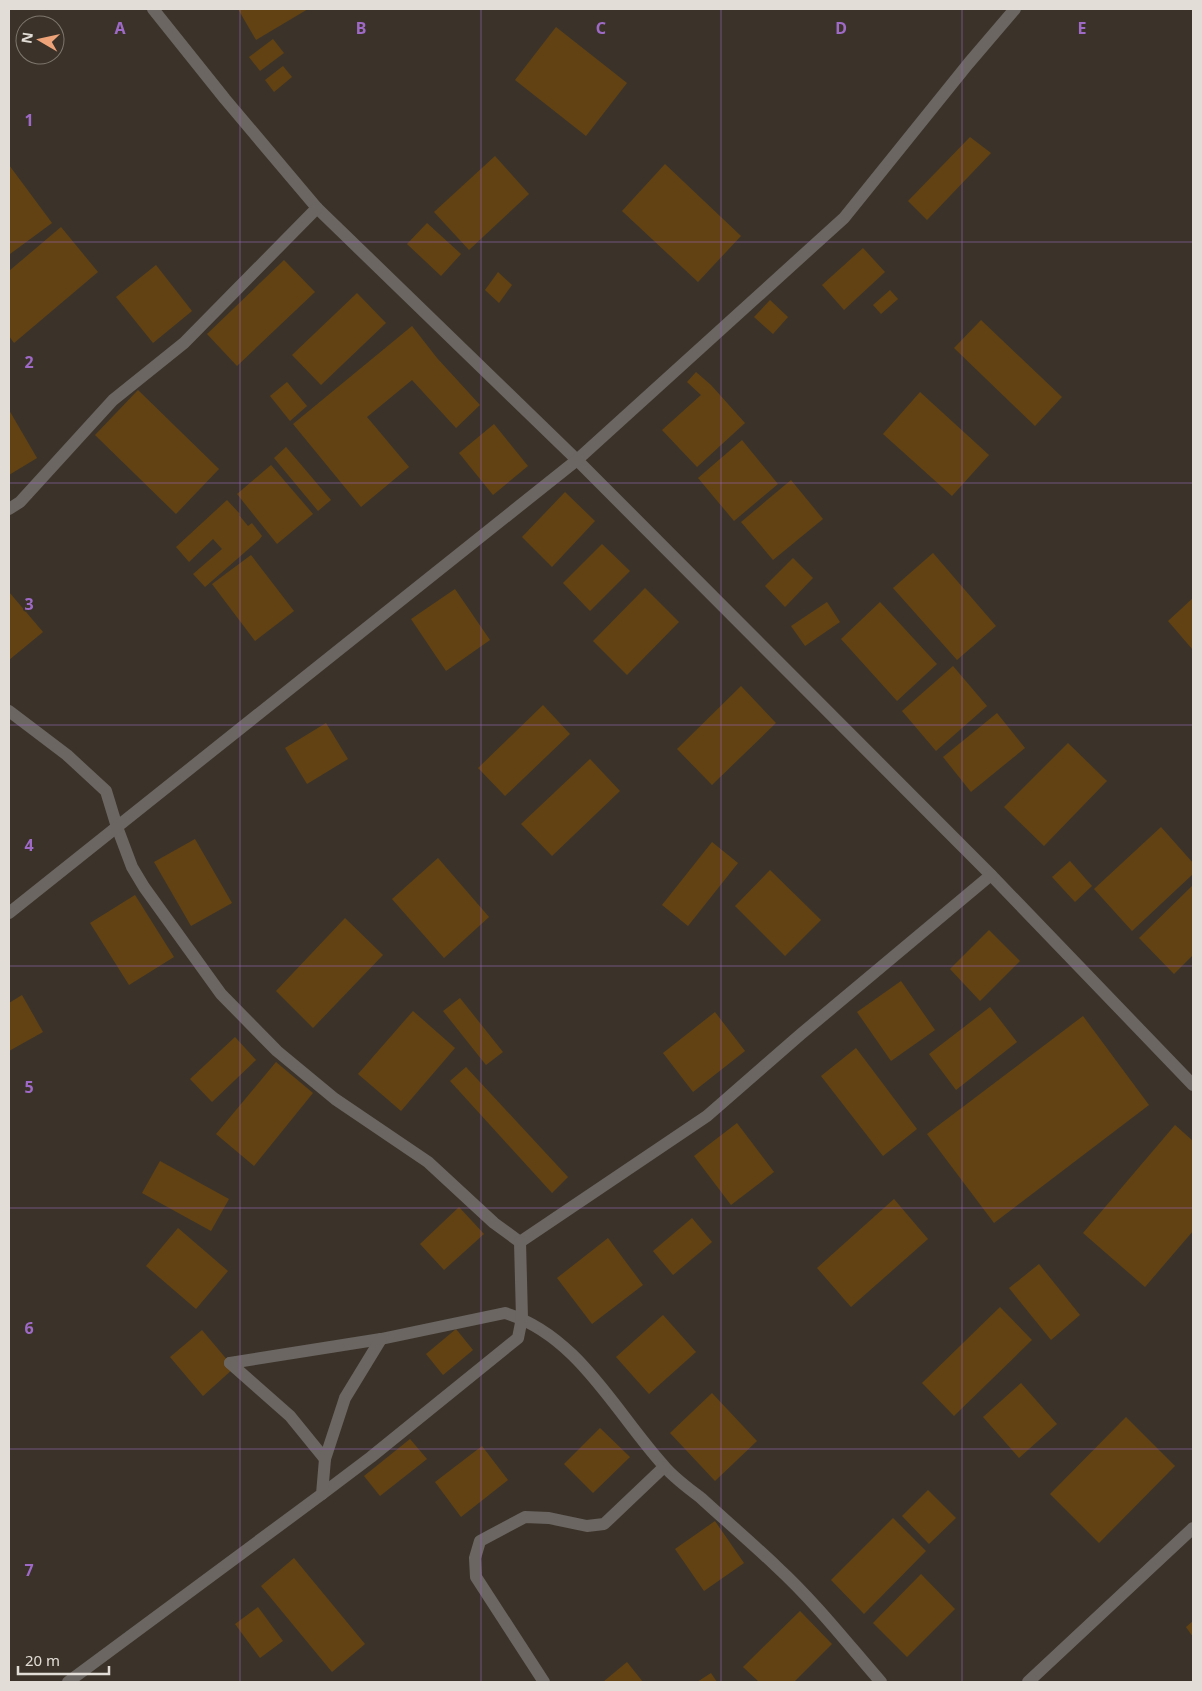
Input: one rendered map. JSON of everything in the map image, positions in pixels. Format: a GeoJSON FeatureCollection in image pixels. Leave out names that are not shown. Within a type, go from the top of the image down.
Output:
{"type":"FeatureCollection","features":[{"type":"Feature","properties":{"kind":"street"},"geometry":{"type":"LineString","coordinates":[[153,9],[225,99],[317,208],[576,460],[991,875],[1193,1085]]}},
{"type":"Feature","properties":{"kind":"street"},"geometry":{"type":"LineString","coordinates":[[9,913],[576,460],[844,218],[968,64],[1015,9]]}},
{"type":"Feature","properties":{"kind":"street"},"geometry":{"type":"LineString","coordinates":[[9,509],[20,502],[112,400],[184,343],[317,208]]}},
{"type":"Feature","properties":{"kind":"street"},"geometry":{"type":"LineString","coordinates":[[9,711],[67,755],[106,791],[132,867],[144,888],[221,994],[278,1052],[335,1099],[428,1162],[494,1223],[520,1242]]}},
{"type":"Feature","properties":{"kind":"street"},"geometry":{"type":"LineString","coordinates":[[520,1242],[707,1116],[801,1034],[991,875]]}},
{"type":"Feature","properties":{"kind":"street"},"geometry":{"type":"LineString","coordinates":[[68,1682],[371,1457],[518,1338],[522,1318],[520,1242]]}},
{"type":"Feature","properties":{"kind":"street"},"geometry":{"type":"LineString","coordinates":[[325,1459],[290,1416],[230,1363],[381,1339],[505,1313],[522,1318],[546,1332],[569,1351],[664,1466],[778,1568],[821,1613],[881,1682]]}},
{"type":"Feature","properties":{"kind":"street"},"geometry":{"type":"LineString","coordinates":[[322,1494],[325,1459],[346,1398],[381,1339]]}},
{"type":"Feature","properties":{"kind":"street"},"geometry":{"type":"LineString","coordinates":[[544,1682],[476,1576],[474,1558],[480,1541],[525,1517],[549,1518],[587,1526],[604,1524],[664,1466]]}},
{"type":"Feature","properties":{"kind":"street"},"geometry":{"type":"LineString","coordinates":[[1028,1682],[1193,1528]]}},
{"type":"Feature","properties":{"kind":"building"},"geometry":{"type":"Polygon","coordinates":[[[238,9],[308,9],[256,40],[238,9]]]}},
{"type":"Feature","properties":{"kind":"building"},"geometry":{"type":"Polygon","coordinates":[[[556,27],[627,83],[586,136],[515,80],[556,27]]]}},
{"type":"Feature","properties":{"kind":"building"},"geometry":{"type":"Polygon","coordinates":[[[273,39],[284,53],[260,71],[249,57],[273,39]]]}},
{"type":"Feature","properties":{"kind":"building"},"geometry":{"type":"Polygon","coordinates":[[[283,66],[292,77],[274,92],[265,80],[283,66]]]}},
{"type":"Feature","properties":{"kind":"building"},"geometry":{"type":"Polygon","coordinates":[[[970,137],[991,153],[927,220],[908,201],[970,137]]]}},
{"type":"Feature","properties":{"kind":"building"},"geometry":{"type":"Polygon","coordinates":[[[495,156],[529,194],[469,250],[434,212],[495,156]]]}},
{"type":"Feature","properties":{"kind":"building"},"geometry":{"type":"Polygon","coordinates":[[[665,164],[741,236],[698,282],[622,211],[665,164]]]}},
{"type":"Feature","properties":{"kind":"building"},"geometry":{"type":"Polygon","coordinates":[[[9,165],[52,223],[10,254],[9,253],[9,165]]]}},
{"type":"Feature","properties":{"kind":"building"},"geometry":{"type":"Polygon","coordinates":[[[427,223],[461,254],[441,276],[407,244],[427,223]]]}},
{"type":"Feature","properties":{"kind":"building"},"geometry":{"type":"Polygon","coordinates":[[[61,227],[98,272],[14,343],[9,336],[9,271],[61,227]]]}},
{"type":"Feature","properties":{"kind":"building"},"geometry":{"type":"Polygon","coordinates":[[[863,248],[885,272],[844,310],[822,285],[863,248]]]}},
{"type":"Feature","properties":{"kind":"building"},"geometry":{"type":"Polygon","coordinates":[[[284,260],[315,292],[237,366],[207,334],[284,260]]]}},
{"type":"Feature","properties":{"kind":"building"},"geometry":{"type":"Polygon","coordinates":[[[156,265],[192,311],[153,343],[116,297],[156,265]]]}},
{"type":"Feature","properties":{"kind":"building"},"geometry":{"type":"Polygon","coordinates":[[[498,272],[512,285],[499,303],[485,290],[498,272]]]}},
{"type":"Feature","properties":{"kind":"building"},"geometry":{"type":"Polygon","coordinates":[[[890,290],[898,299],[881,314],[873,305],[890,290]]]}},
{"type":"Feature","properties":{"kind":"building"},"geometry":{"type":"Polygon","coordinates":[[[357,293],[386,323],[321,385],[292,355],[357,293]]]}},
{"type":"Feature","properties":{"kind":"building"},"geometry":{"type":"Polygon","coordinates":[[[770,300],[788,317],[773,334],[754,317],[770,300]]]}},
{"type":"Feature","properties":{"kind":"building"},"geometry":{"type":"Polygon","coordinates":[[[981,320],[1062,397],[1035,426],[954,348],[981,320]]]}},
{"type":"Feature","properties":{"kind":"building"},"geometry":{"type":"Polygon","coordinates":[[[412,326],[437,358],[480,405],[456,428],[412,380],[367,417],[409,467],[361,507],[293,424],[412,326]]]}},
{"type":"Feature","properties":{"kind":"building"},"geometry":{"type":"Polygon","coordinates":[[[696,372],[711,385],[745,423],[697,467],[662,430],[701,395],[687,382],[696,372]]]}},
{"type":"Feature","properties":{"kind":"building"},"geometry":{"type":"Polygon","coordinates":[[[287,382],[307,406],[290,421],[270,396],[287,382]]]}},
{"type":"Feature","properties":{"kind":"building"},"geometry":{"type":"Polygon","coordinates":[[[138,390],[219,469],[176,514],[95,435],[138,390]]]}},
{"type":"Feature","properties":{"kind":"building"},"geometry":{"type":"Polygon","coordinates":[[[920,392],[989,455],[952,496],[883,434],[920,392]]]}},
{"type":"Feature","properties":{"kind":"building"},"geometry":{"type":"Polygon","coordinates":[[[9,410],[37,458],[9,475],[9,410]]]}},
{"type":"Feature","properties":{"kind":"building"},"geometry":{"type":"Polygon","coordinates":[[[494,424],[528,466],[493,495],[459,453],[494,424]]]}},
{"type":"Feature","properties":{"kind":"building"},"geometry":{"type":"Polygon","coordinates":[[[742,440],[778,484],[734,521],[698,478],[742,440]]]}},
{"type":"Feature","properties":{"kind":"building"},"geometry":{"type":"Polygon","coordinates":[[[286,447],[331,500],[318,511],[274,458],[286,447]]]}},
{"type":"Feature","properties":{"kind":"building"},"geometry":{"type":"Polygon","coordinates":[[[271,465],[313,514],[277,544],[237,494],[271,465]]]}},
{"type":"Feature","properties":{"kind":"building"},"geometry":{"type":"Polygon","coordinates":[[[791,480],[823,519],[773,560],[741,522],[791,480]]]}},
{"type":"Feature","properties":{"kind":"building"},"geometry":{"type":"Polygon","coordinates":[[[565,492],[595,521],[552,567],[522,537],[565,492]]]}},
{"type":"Feature","properties":{"kind":"building"},"geometry":{"type":"Polygon","coordinates":[[[227,500],[248,526],[252,523],[262,536],[205,587],[193,574],[222,549],[213,539],[189,562],[176,547],[227,500]]]}},
{"type":"Feature","properties":{"kind":"building"},"geometry":{"type":"Polygon","coordinates":[[[602,544],[630,571],[590,611],[563,583],[602,544]]]}},
{"type":"Feature","properties":{"kind":"building"},"geometry":{"type":"Polygon","coordinates":[[[933,553],[996,626],[957,660],[893,588],[933,553]]]}},
{"type":"Feature","properties":{"kind":"building"},"geometry":{"type":"Polygon","coordinates":[[[251,555],[294,611],[255,641],[212,584],[251,555]]]}},
{"type":"Feature","properties":{"kind":"building"},"geometry":{"type":"Polygon","coordinates":[[[793,558],[813,578],[785,607],[765,586],[793,558]]]}},
{"type":"Feature","properties":{"kind":"building"},"geometry":{"type":"Polygon","coordinates":[[[645,588],[679,622],[627,675],[593,641],[645,588]]]}},
{"type":"Feature","properties":{"kind":"building"},"geometry":{"type":"Polygon","coordinates":[[[455,589],[490,640],[446,671],[411,619],[455,589]]]}},
{"type":"Feature","properties":{"kind":"building"},"geometry":{"type":"Polygon","coordinates":[[[9,592],[43,632],[9,660],[9,592]]]}},
{"type":"Feature","properties":{"kind":"building"},"geometry":{"type":"Polygon","coordinates":[[[1193,598],[1193,650],[1168,621],[1193,598]]]}},
{"type":"Feature","properties":{"kind":"building"},"geometry":{"type":"Polygon","coordinates":[[[827,602],[840,622],[805,646],[791,626],[827,602]]]}},
{"type":"Feature","properties":{"kind":"building"},"geometry":{"type":"Polygon","coordinates":[[[880,602],[937,664],[897,701],[841,639],[880,602]]]}},
{"type":"Feature","properties":{"kind":"building"},"geometry":{"type":"Polygon","coordinates":[[[953,666],[987,706],[936,751],[902,711],[953,666]]]}},
{"type":"Feature","properties":{"kind":"building"},"geometry":{"type":"Polygon","coordinates":[[[741,686],[776,723],[712,785],[677,749],[741,686]]]}},
{"type":"Feature","properties":{"kind":"building"},"geometry":{"type":"Polygon","coordinates":[[[543,705],[570,734],[505,796],[478,768],[543,705]]]}},
{"type":"Feature","properties":{"kind":"building"},"geometry":{"type":"Polygon","coordinates":[[[997,713],[1025,748],[971,792],[943,757],[997,713]]]}},
{"type":"Feature","properties":{"kind":"building"},"geometry":{"type":"Polygon","coordinates":[[[326,723],[348,759],[307,784],[285,748],[326,723]]]}},
{"type":"Feature","properties":{"kind":"building"},"geometry":{"type":"Polygon","coordinates":[[[1068,743],[1107,781],[1044,846],[1004,807],[1068,743]]]}},
{"type":"Feature","properties":{"kind":"building"},"geometry":{"type":"Polygon","coordinates":[[[590,759],[620,791],[552,856],[521,824],[590,759]]]}},
{"type":"Feature","properties":{"kind":"building"},"geometry":{"type":"Polygon","coordinates":[[[1161,827],[1193,863],[1193,874],[1132,931],[1094,889],[1161,827]]]}},
{"type":"Feature","properties":{"kind":"building"},"geometry":{"type":"Polygon","coordinates":[[[195,839],[232,903],[191,926],[154,862],[195,839]]]}},
{"type":"Feature","properties":{"kind":"building"},"geometry":{"type":"Polygon","coordinates":[[[712,842],[738,863],[688,926],[662,905],[712,842]]]}},
{"type":"Feature","properties":{"kind":"building"},"geometry":{"type":"Polygon","coordinates":[[[438,858],[489,917],[444,958],[392,899],[438,858]]]}},
{"type":"Feature","properties":{"kind":"building"},"geometry":{"type":"Polygon","coordinates":[[[1070,861],[1092,886],[1075,902],[1052,877],[1070,861]]]}},
{"type":"Feature","properties":{"kind":"building"},"geometry":{"type":"Polygon","coordinates":[[[770,870],[821,920],[785,956],[735,906],[770,870]]]}},
{"type":"Feature","properties":{"kind":"building"},"geometry":{"type":"Polygon","coordinates":[[[1193,885],[1193,955],[1174,974],[1139,938],[1193,885]]]}},
{"type":"Feature","properties":{"kind":"building"},"geometry":{"type":"Polygon","coordinates":[[[135,895],[174,957],[129,985],[90,923],[135,895]]]}},
{"type":"Feature","properties":{"kind":"building"},"geometry":{"type":"Polygon","coordinates":[[[345,918],[383,955],[313,1028],[276,991],[345,918]]]}},
{"type":"Feature","properties":{"kind":"building"},"geometry":{"type":"Polygon","coordinates":[[[989,930],[1020,961],[980,1001],[950,969],[989,930]]]}},
{"type":"Feature","properties":{"kind":"building"},"geometry":{"type":"Polygon","coordinates":[[[901,981],[935,1030],[891,1061],[857,1012],[901,981]]]}},
{"type":"Feature","properties":{"kind":"building"},"geometry":{"type":"Polygon","coordinates":[[[22,995],[43,1032],[9,1051],[9,1003],[22,995]]]}},
{"type":"Feature","properties":{"kind":"building"},"geometry":{"type":"Polygon","coordinates":[[[460,998],[503,1052],[486,1065],[443,1011],[460,998]]]}},
{"type":"Feature","properties":{"kind":"building"},"geometry":{"type":"Polygon","coordinates":[[[990,1007],[1017,1042],[956,1090],[929,1054],[990,1007]]]}},
{"type":"Feature","properties":{"kind":"building"},"geometry":{"type":"Polygon","coordinates":[[[413,1011],[455,1048],[401,1111],[358,1074],[413,1011]]]}},
{"type":"Feature","properties":{"kind":"building"},"geometry":{"type":"Polygon","coordinates":[[[715,1012],[745,1051],[693,1092],[663,1053],[715,1012]]]}},
{"type":"Feature","properties":{"kind":"building"},"geometry":{"type":"Polygon","coordinates":[[[1083,1016],[1149,1105],[994,1223],[927,1134],[1083,1016]]]}},
{"type":"Feature","properties":{"kind":"building"},"geometry":{"type":"Polygon","coordinates":[[[235,1037],[256,1060],[212,1102],[190,1079],[235,1037]]]}},
{"type":"Feature","properties":{"kind":"building"},"geometry":{"type":"Polygon","coordinates":[[[856,1048],[917,1129],[883,1156],[821,1076],[856,1048]]]}},
{"type":"Feature","properties":{"kind":"building"},"geometry":{"type":"Polygon","coordinates":[[[276,1062],[313,1093],[254,1166],[216,1134],[276,1062]]]}},
{"type":"Feature","properties":{"kind":"building"},"geometry":{"type":"Polygon","coordinates":[[[466,1067],[568,1177],[552,1193],[450,1081],[466,1067]]]}},
{"type":"Feature","properties":{"kind":"building"},"geometry":{"type":"Polygon","coordinates":[[[737,1123],[774,1172],[731,1205],[694,1156],[737,1123]]]}},
{"type":"Feature","properties":{"kind":"building"},"geometry":{"type":"Polygon","coordinates":[[[1175,1125],[1193,1141],[1193,1231],[1145,1287],[1083,1233],[1175,1125]]]}},
{"type":"Feature","properties":{"kind":"building"},"geometry":{"type":"Polygon","coordinates":[[[160,1161],[229,1199],[211,1231],[142,1193],[160,1161]]]}},
{"type":"Feature","properties":{"kind":"building"},"geometry":{"type":"Polygon","coordinates":[[[894,1199],[928,1239],[851,1307],[817,1268],[894,1199]]]}},
{"type":"Feature","properties":{"kind":"building"},"geometry":{"type":"Polygon","coordinates":[[[459,1207],[484,1234],[444,1270],[420,1244],[459,1207]]]}},
{"type":"Feature","properties":{"kind":"building"},"geometry":{"type":"Polygon","coordinates":[[[692,1218],[712,1242],[673,1275],[653,1251],[692,1218]]]}},
{"type":"Feature","properties":{"kind":"building"},"geometry":{"type":"Polygon","coordinates":[[[178,1228],[228,1271],[196,1309],[146,1266],[178,1228]]]}},
{"type":"Feature","properties":{"kind":"building"},"geometry":{"type":"Polygon","coordinates":[[[608,1238],[643,1285],[592,1324],[557,1278],[608,1238]]]}},
{"type":"Feature","properties":{"kind":"building"},"geometry":{"type":"Polygon","coordinates":[[[1039,1264],[1080,1315],[1051,1340],[1009,1288],[1039,1264]]]}},
{"type":"Feature","properties":{"kind":"building"},"geometry":{"type":"Polygon","coordinates":[[[1000,1307],[1032,1340],[954,1416],[922,1383],[1000,1307]]]}},
{"type":"Feature","properties":{"kind":"building"},"geometry":{"type":"Polygon","coordinates":[[[663,1315],[696,1352],[649,1394],[616,1357],[663,1315]]]}},
{"type":"Feature","properties":{"kind":"building"},"geometry":{"type":"Polygon","coordinates":[[[456,1329],[473,1350],[443,1375],[426,1354],[456,1329]]]}},
{"type":"Feature","properties":{"kind":"building"},"geometry":{"type":"Polygon","coordinates":[[[202,1330],[234,1368],[203,1396],[170,1357],[202,1330]]]}},
{"type":"Feature","properties":{"kind":"building"},"geometry":{"type":"Polygon","coordinates":[[[1021,1383],[1057,1424],[1019,1458],[983,1417],[1021,1383]]]}},
{"type":"Feature","properties":{"kind":"building"},"geometry":{"type":"Polygon","coordinates":[[[712,1393],[757,1441],[715,1481],[670,1433],[712,1393]]]}},
{"type":"Feature","properties":{"kind":"building"},"geometry":{"type":"Polygon","coordinates":[[[1126,1417],[1175,1466],[1099,1543],[1050,1494],[1126,1417]]]}},
{"type":"Feature","properties":{"kind":"building"},"geometry":{"type":"Polygon","coordinates":[[[600,1428],[630,1457],[593,1493],[564,1464],[600,1428]]]}},
{"type":"Feature","properties":{"kind":"building"},"geometry":{"type":"Polygon","coordinates":[[[410,1439],[427,1459],[380,1496],[364,1476],[410,1439]]]}},
{"type":"Feature","properties":{"kind":"building"},"geometry":{"type":"Polygon","coordinates":[[[482,1446],[508,1480],[461,1517],[435,1482],[482,1446]]]}},
{"type":"Feature","properties":{"kind":"building"},"geometry":{"type":"Polygon","coordinates":[[[928,1490],[956,1518],[929,1544],[902,1516],[928,1490]]]}},
{"type":"Feature","properties":{"kind":"building"},"geometry":{"type":"Polygon","coordinates":[[[893,1518],[926,1551],[864,1614],[831,1580],[893,1518]]]}},
{"type":"Feature","properties":{"kind":"building"},"geometry":{"type":"Polygon","coordinates":[[[715,1521],[744,1563],[704,1591],[675,1549],[715,1521]]]}},
{"type":"Feature","properties":{"kind":"building"},"geometry":{"type":"Polygon","coordinates":[[[294,1558],[365,1644],[332,1672],[261,1586],[294,1558]]]}},
{"type":"Feature","properties":{"kind":"building"},"geometry":{"type":"Polygon","coordinates":[[[921,1574],[955,1609],[907,1657],[873,1623],[921,1574]]]}},
{"type":"Feature","properties":{"kind":"building"},"geometry":{"type":"Polygon","coordinates":[[[258,1607],[283,1641],[260,1658],[235,1624],[258,1607]]]}},
{"type":"Feature","properties":{"kind":"building"},"geometry":{"type":"Polygon","coordinates":[[[800,1611],[832,1644],[794,1682],[759,1682],[743,1667],[800,1611]]]}},
{"type":"Feature","properties":{"kind":"building"},"geometry":{"type":"Polygon","coordinates":[[[1193,1621],[1193,1637],[1186,1627],[1193,1621]]]}},
{"type":"Feature","properties":{"kind":"building"},"geometry":{"type":"Polygon","coordinates":[[[627,1662],[643,1682],[603,1682],[627,1662]]]}},
{"type":"Feature","properties":{"kind":"building"},"geometry":{"type":"Polygon","coordinates":[[[711,1673],[717,1682],[697,1682],[711,1673]]]}}]}
